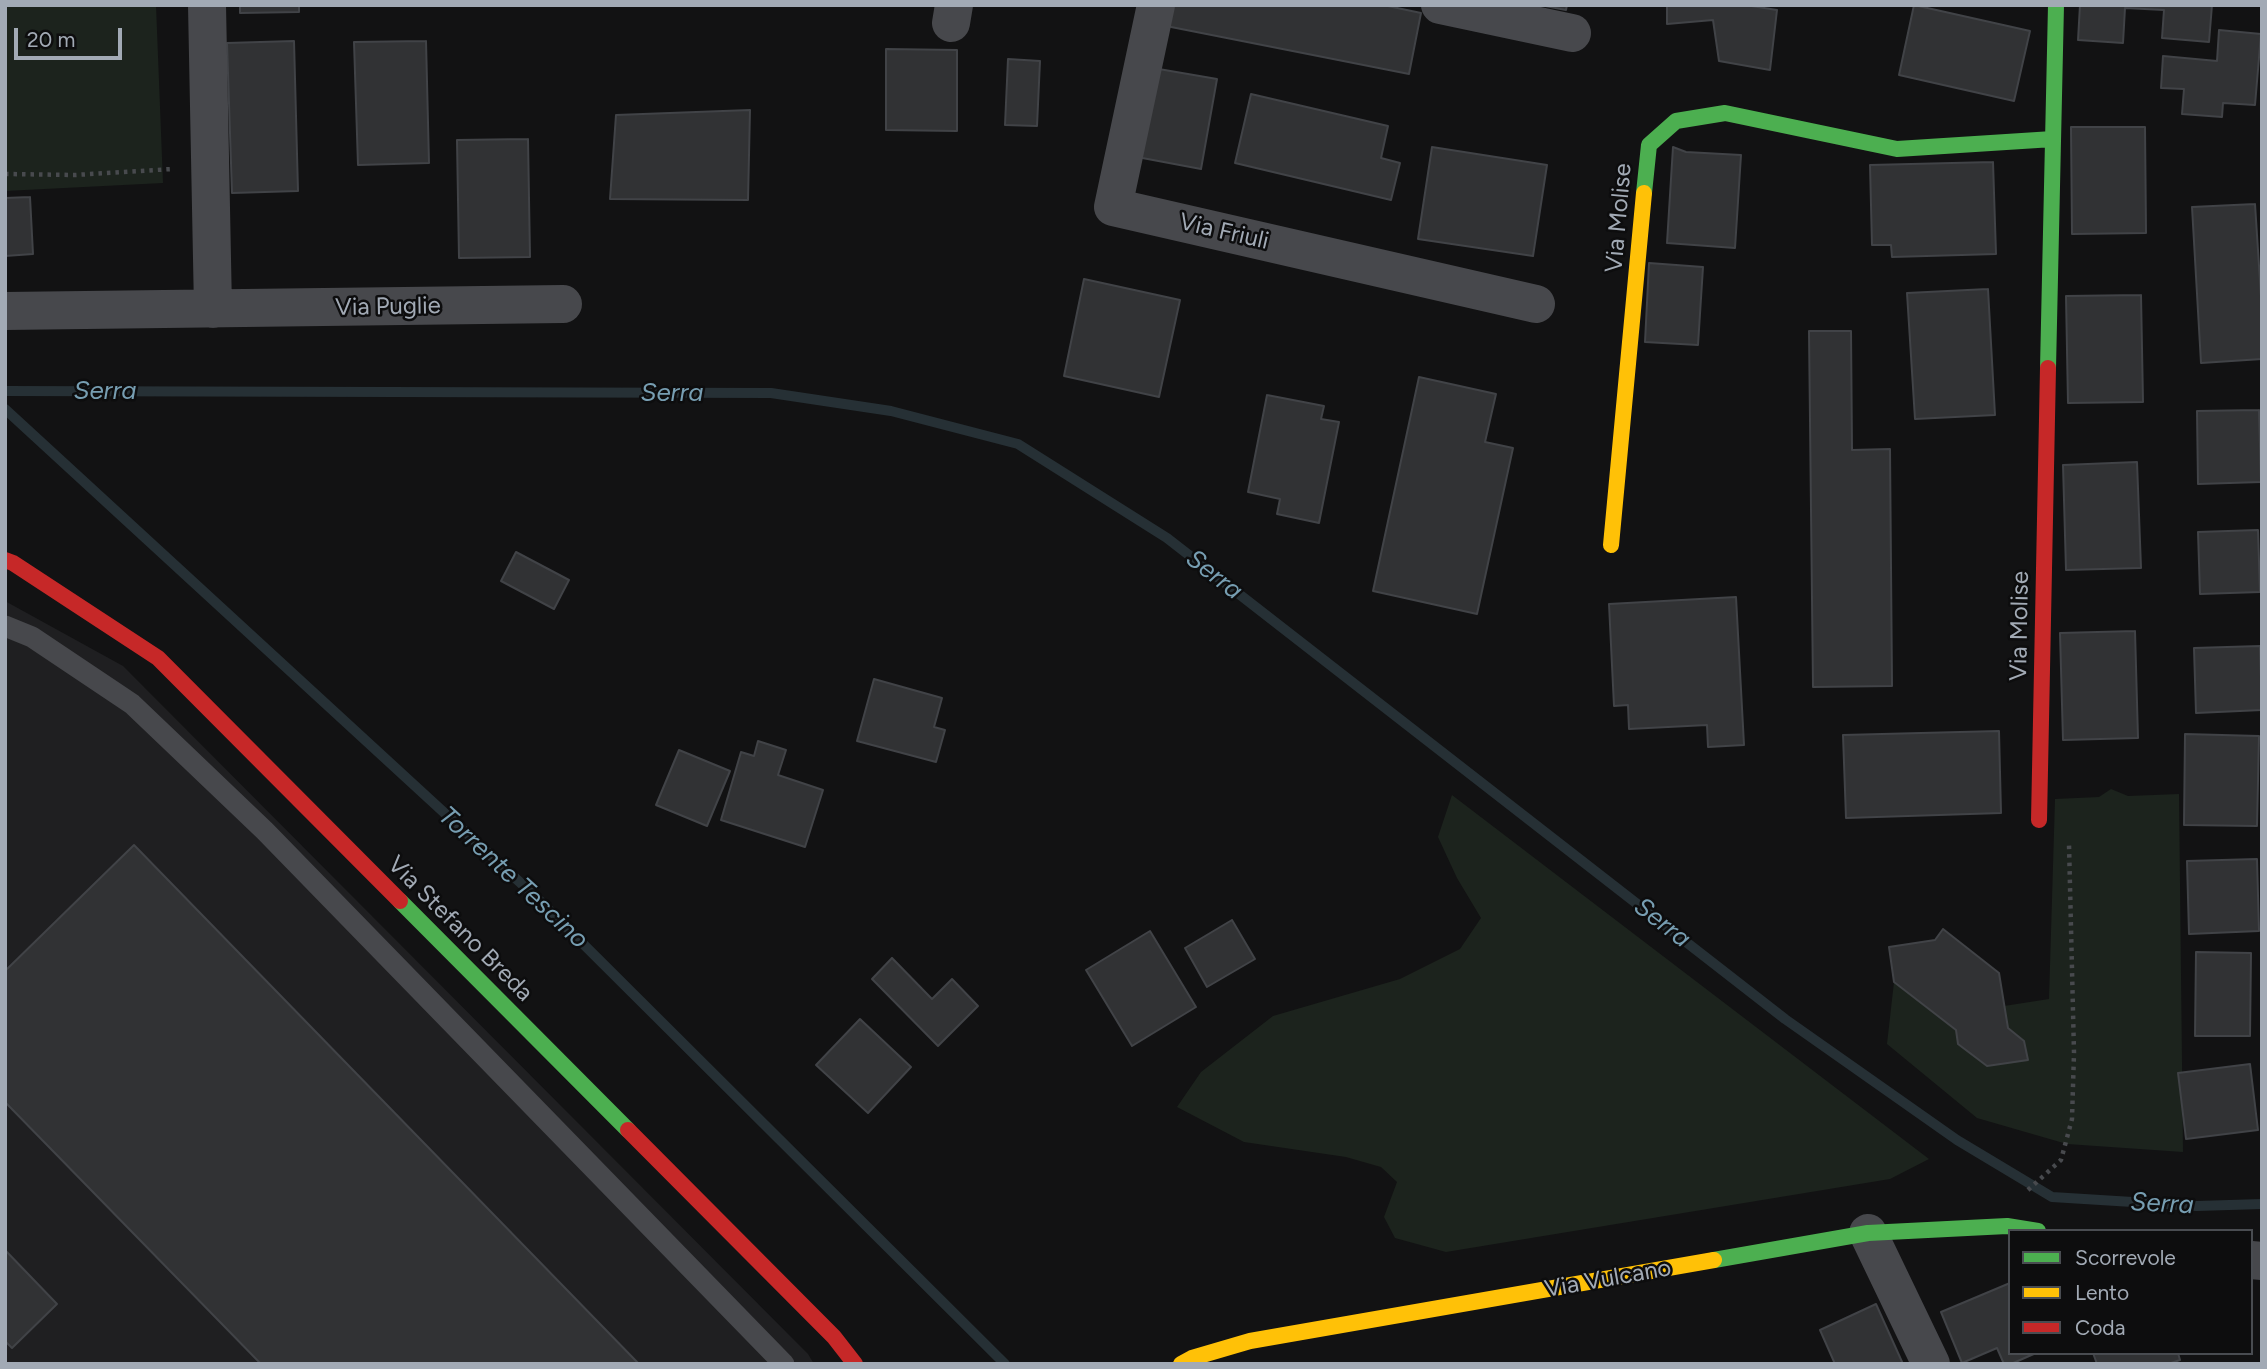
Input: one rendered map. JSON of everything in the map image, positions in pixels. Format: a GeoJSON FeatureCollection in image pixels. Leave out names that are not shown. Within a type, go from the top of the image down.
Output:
{"type":"FeatureCollection","features":[{"type":"Feature","properties":{"kind":"street"},"geometry":{"type":"LineString","coordinates":[[207,5],[214,309]]}},
{"type":"Feature","properties":{"kind":"street","name":"Via Friuli"},"geometry":{"type":"LineString","coordinates":[[1156,5],[1113,207],[1536,304]]}},
{"type":"Feature","properties":{"kind":"street"},"geometry":{"type":"LineString","coordinates":[[1440,5],[1573,33]]}},
{"type":"Feature","properties":{"kind":"street","name":"Via Molise"},"geometry":{"type":"LineString","coordinates":[[2039,820],[2056,5]]}},
{"type":"Feature","properties":{"kind":"street","name":"Via Molise"},"geometry":{"type":"LineString","coordinates":[[1611,545],[1649,145],[1676,121],[1725,113],[1897,149],[2053,139]]}},
{"type":"Feature","properties":{"kind":"street","name":"Via Puglie"},"geometry":{"type":"LineString","coordinates":[[5,311],[563,304]]}},
{"type":"Feature","properties":{"kind":"street","name":"Via Stefano Breda"},"geometry":{"type":"LineString","coordinates":[[5,560],[158,658],[834,1337],[855,1364]]}},
{"type":"Feature","properties":{"kind":"street","name":"Via Vulcano"},"geometry":{"type":"LineString","coordinates":[[1181,1364],[1192,1358],[1250,1341],[1868,1233],[2007,1226],[2026,1229]]}},
{"type":"Feature","properties":{"kind":"street"},"geometry":{"type":"LineString","coordinates":[[1868,1233],[1931,1364]]}},
{"type":"Feature","properties":{"kind":"lane"},"geometry":{"type":"LineString","coordinates":[[5,626],[32,637],[132,704],[265,831],[784,1364]]}},
{"type":"Feature","properties":{"kind":"path"},"geometry":{"type":"LineString","coordinates":[[5,174],[75,175],[210,167]]}},
{"type":"Feature","properties":{"kind":"path"},"geometry":{"type":"LineString","coordinates":[[2024,1194],[2061,1160],[2072,1119],[2074,1053],[2069,830]]}},
{"type":"Feature","properties":{"kind":"shaded area"},"geometry":{"type":"Polygon","coordinates":[[[5,5],[156,5],[163,183],[5,191],[5,5]]]}},
{"type":"Feature","properties":{"kind":"shaded area"},"geometry":{"type":"Polygon","coordinates":[[[5,601],[123,666],[808,1354],[814,1364],[5,1364],[5,601]]]}},
{"type":"Feature","properties":{"kind":"shaded area"},"geometry":{"type":"Polygon","coordinates":[[[2111,789],[2128,796],[2179,794],[2183,1152],[2067,1144],[1977,1118],[1887,1044],[1894,982],[1956,1030],[2027,1059],[2024,1041],[2008,1028],[2004,1006],[2049,999],[2055,799],[2099,797],[2111,789]]]}},
{"type":"Feature","properties":{"kind":"shaded area"},"geometry":{"type":"Polygon","coordinates":[[[1452,795],[1929,1159],[1890,1179],[1446,1252],[1395,1238],[1384,1217],[1397,1182],[1381,1167],[1346,1157],[1244,1142],[1177,1107],[1201,1072],[1273,1016],[1400,979],[1460,949],[1481,918],[1457,878],[1438,837],[1452,795]]]}},
{"type":"Feature","properties":{"kind":"building"},"geometry":{"type":"Polygon","coordinates":[[[240,5],[299,5],[299,12],[240,13],[240,5]]]}},
{"type":"Feature","properties":{"kind":"building"},"geometry":{"type":"Polygon","coordinates":[[[1170,5],[1383,5],[1421,13],[1409,74],[1166,26],[1170,5]]]}},
{"type":"Feature","properties":{"kind":"building"},"geometry":{"type":"Polygon","coordinates":[[[1540,5],[1567,5],[1566,10],[1540,5]]]}},
{"type":"Feature","properties":{"kind":"building"},"geometry":{"type":"Polygon","coordinates":[[[1667,5],[1745,5],[1777,10],[1770,70],[1719,61],[1713,20],[1667,24],[1667,5]]]}},
{"type":"Feature","properties":{"kind":"building"},"geometry":{"type":"Polygon","coordinates":[[[1914,5],[2030,31],[2014,101],[1899,75],[1914,5]]]}},
{"type":"Feature","properties":{"kind":"building"},"geometry":{"type":"Polygon","coordinates":[[[2080,5],[2212,5],[2209,42],[2162,38],[2164,10],[2125,8],[2123,43],[2078,40],[2080,5]]]}},
{"type":"Feature","properties":{"kind":"building"},"geometry":{"type":"Polygon","coordinates":[[[2219,30],[2261,34],[2255,105],[2223,103],[2222,117],[2182,114],[2184,89],[2161,88],[2163,56],[2217,61],[2219,30]]]}},
{"type":"Feature","properties":{"kind":"building"},"geometry":{"type":"Polygon","coordinates":[[[294,41],[298,191],[232,193],[227,43],[294,41]]]}},
{"type":"Feature","properties":{"kind":"building"},"geometry":{"type":"Polygon","coordinates":[[[426,41],[429,163],[358,165],[354,42],[426,41]]]}},
{"type":"Feature","properties":{"kind":"building"},"geometry":{"type":"Polygon","coordinates":[[[886,49],[957,50],[957,131],[886,130],[886,49]]]}},
{"type":"Feature","properties":{"kind":"building"},"geometry":{"type":"Polygon","coordinates":[[[1008,59],[1040,61],[1037,126],[1005,125],[1008,59]]]}},
{"type":"Feature","properties":{"kind":"building"},"geometry":{"type":"Polygon","coordinates":[[[1153,68],[1217,79],[1201,169],[1137,157],[1153,68]]]}},
{"type":"Feature","properties":{"kind":"building"},"geometry":{"type":"Polygon","coordinates":[[[1251,94],[1388,126],[1381,158],[1400,163],[1391,200],[1235,163],[1251,94]]]}},
{"type":"Feature","properties":{"kind":"building"},"geometry":{"type":"Polygon","coordinates":[[[750,110],[748,200],[610,199],[616,115],[750,110]]]}},
{"type":"Feature","properties":{"kind":"building"},"geometry":{"type":"Polygon","coordinates":[[[2071,127],[2145,127],[2146,233],[2072,234],[2071,127]]]}},
{"type":"Feature","properties":{"kind":"building"},"geometry":{"type":"Polygon","coordinates":[[[528,139],[530,257],[459,258],[457,140],[528,139]]]}},
{"type":"Feature","properties":{"kind":"building"},"geometry":{"type":"Polygon","coordinates":[[[1432,147],[1547,165],[1533,256],[1418,239],[1432,147]]]}},
{"type":"Feature","properties":{"kind":"building"},"geometry":{"type":"Polygon","coordinates":[[[1673,147],[1686,152],[1741,155],[1735,248],[1667,243],[1673,147]]]}},
{"type":"Feature","properties":{"kind":"building"},"geometry":{"type":"Polygon","coordinates":[[[1993,162],[1996,254],[1892,257],[1891,245],[1872,245],[1870,165],[1993,162]]]}},
{"type":"Feature","properties":{"kind":"building"},"geometry":{"type":"Polygon","coordinates":[[[30,197],[33,254],[5,256],[5,198],[30,197]]]}},
{"type":"Feature","properties":{"kind":"building"},"geometry":{"type":"Polygon","coordinates":[[[2255,204],[2262,312],[2262,359],[2201,363],[2192,207],[2255,204]]]}},
{"type":"Feature","properties":{"kind":"building"},"geometry":{"type":"Polygon","coordinates":[[[1649,263],[1703,267],[1698,345],[1645,342],[1649,263]]]}},
{"type":"Feature","properties":{"kind":"building"},"geometry":{"type":"Polygon","coordinates":[[[1084,279],[1180,300],[1159,397],[1064,376],[1084,279]]]}},
{"type":"Feature","properties":{"kind":"building"},"geometry":{"type":"Polygon","coordinates":[[[1988,289],[1995,415],[1915,419],[1907,293],[1988,289]]]}},
{"type":"Feature","properties":{"kind":"building"},"geometry":{"type":"Polygon","coordinates":[[[2141,295],[2143,402],[2068,403],[2066,296],[2141,295]]]}},
{"type":"Feature","properties":{"kind":"building"},"geometry":{"type":"Polygon","coordinates":[[[1809,331],[1851,331],[1852,450],[1890,449],[1892,686],[1813,687],[1809,331]]]}},
{"type":"Feature","properties":{"kind":"building"},"geometry":{"type":"Polygon","coordinates":[[[1419,377],[1496,394],[1485,442],[1513,448],[1477,614],[1373,591],[1419,377]]]}},
{"type":"Feature","properties":{"kind":"building"},"geometry":{"type":"Polygon","coordinates":[[[1267,395],[1324,406],[1321,419],[1339,422],[1319,523],[1277,514],[1280,499],[1248,492],[1267,395]]]}},
{"type":"Feature","properties":{"kind":"building"},"geometry":{"type":"Polygon","coordinates":[[[2259,410],[2261,482],[2198,484],[2197,411],[2259,410]]]}},
{"type":"Feature","properties":{"kind":"building"},"geometry":{"type":"Polygon","coordinates":[[[2137,462],[2141,568],[2066,570],[2063,465],[2137,462]]]}},
{"type":"Feature","properties":{"kind":"building"},"geometry":{"type":"Polygon","coordinates":[[[2258,530],[2260,592],[2200,594],[2198,532],[2258,530]]]}},
{"type":"Feature","properties":{"kind":"building"},"geometry":{"type":"Polygon","coordinates":[[[516,552],[569,580],[554,609],[501,581],[516,552]]]}},
{"type":"Feature","properties":{"kind":"building"},"geometry":{"type":"Polygon","coordinates":[[[1736,597],[1744,745],[1708,747],[1707,725],[1629,729],[1628,705],[1614,706],[1609,604],[1736,597]]]}},
{"type":"Feature","properties":{"kind":"building"},"geometry":{"type":"Polygon","coordinates":[[[2135,631],[2138,738],[2063,740],[2060,633],[2135,631]]]}},
{"type":"Feature","properties":{"kind":"building"},"geometry":{"type":"Polygon","coordinates":[[[2260,646],[2262,710],[2196,713],[2194,648],[2260,646]]]}},
{"type":"Feature","properties":{"kind":"building"},"geometry":{"type":"Polygon","coordinates":[[[874,679],[942,698],[934,727],[945,730],[936,762],[857,741],[874,679]]]}},
{"type":"Feature","properties":{"kind":"building"},"geometry":{"type":"Polygon","coordinates":[[[1999,731],[2001,813],[1846,818],[1843,735],[1999,731]]]}},
{"type":"Feature","properties":{"kind":"building"},"geometry":{"type":"Polygon","coordinates":[[[2185,734],[2259,736],[2257,826],[2184,825],[2185,734]]]}},
{"type":"Feature","properties":{"kind":"building"},"geometry":{"type":"Polygon","coordinates":[[[758,741],[786,750],[778,775],[823,790],[805,847],[721,820],[741,752],[754,756],[758,741]]]}},
{"type":"Feature","properties":{"kind":"building"},"geometry":{"type":"Polygon","coordinates":[[[679,750],[730,771],[707,826],[656,805],[679,750]]]}},
{"type":"Feature","properties":{"kind":"building"},"geometry":{"type":"Polygon","coordinates":[[[134,845],[639,1364],[261,1364],[5,1102],[5,971],[134,845]]]}},
{"type":"Feature","properties":{"kind":"building"},"geometry":{"type":"Polygon","coordinates":[[[2257,859],[2259,931],[2189,934],[2187,861],[2257,859]]]}},
{"type":"Feature","properties":{"kind":"building"},"geometry":{"type":"Polygon","coordinates":[[[1232,920],[1255,959],[1207,987],[1185,948],[1232,920]]]}},
{"type":"Feature","properties":{"kind":"building"},"geometry":{"type":"Polygon","coordinates":[[[1943,929],[1999,973],[2008,1028],[2024,1041],[2028,1060],[1987,1066],[1958,1044],[1956,1030],[1894,982],[1889,947],[1935,940],[1943,929]]]}},
{"type":"Feature","properties":{"kind":"building"},"geometry":{"type":"Polygon","coordinates":[[[1150,931],[1196,1007],[1132,1046],[1086,970],[1150,931]]]}},
{"type":"Feature","properties":{"kind":"building"},"geometry":{"type":"Polygon","coordinates":[[[2196,952],[2251,953],[2250,1036],[2195,1036],[2196,952]]]}},
{"type":"Feature","properties":{"kind":"building"},"geometry":{"type":"Polygon","coordinates":[[[892,958],[932,999],[952,979],[978,1006],[938,1046],[872,979],[892,958]]]}},
{"type":"Feature","properties":{"kind":"building"},"geometry":{"type":"Polygon","coordinates":[[[860,1019],[911,1067],[868,1113],[816,1065],[860,1019]]]}},
{"type":"Feature","properties":{"kind":"building"},"geometry":{"type":"Polygon","coordinates":[[[2250,1064],[2258,1130],[2186,1139],[2178,1073],[2250,1064]]]}},
{"type":"Feature","properties":{"kind":"building"},"geometry":{"type":"Polygon","coordinates":[[[5,1250],[57,1304],[12,1348],[5,1341],[5,1250]]]}},
{"type":"Feature","properties":{"kind":"building"},"geometry":{"type":"Polygon","coordinates":[[[2008,1284],[2008,1355],[2031,1355],[2011,1364],[2004,1364],[1997,1348],[1962,1363],[1941,1312],[2008,1284]]]}},
{"type":"Feature","properties":{"kind":"building"},"geometry":{"type":"Polygon","coordinates":[[[1876,1304],[1903,1364],[1835,1364],[1820,1330],[1876,1304]]]}},
{"type":"Feature","properties":{"kind":"building"},"geometry":{"type":"Polygon","coordinates":[[[2094,1355],[2179,1355],[2180,1360],[2168,1364],[2097,1364],[2094,1355]]]}},
{"type":"Feature","properties":{"kind":"waterway","name":"Serra"},"geometry":{"type":"LineString","coordinates":[[5,391],[771,393],[891,411],[1018,444],[1167,538],[1785,1019],[1957,1140],[2052,1197],[2197,1206],[2262,1204]]}},
{"type":"Feature","properties":{"kind":"waterway","name":"Torrente Tescino"},"geometry":{"type":"LineString","coordinates":[[5,409],[537,898],[1005,1364]]}},
{"type":"Feature","properties":{"kind":"traffic: fast"},"geometry":{"type":"LineString","coordinates":[[2048,368],[2056,5]]}},
{"type":"Feature","properties":{"kind":"traffic: fast"},"geometry":{"type":"LineString","coordinates":[[1644,193],[1649,145],[1676,121],[1725,113],[1897,149],[2053,139]]}},
{"type":"Feature","properties":{"kind":"traffic: fast"},"geometry":{"type":"LineString","coordinates":[[400,901],[628,1130]]}},
{"type":"Feature","properties":{"kind":"traffic: fast"},"geometry":{"type":"LineString","coordinates":[[1714,1260],[1868,1233],[2007,1226],[2026,1229]]}},
{"type":"Feature","properties":{"kind":"traffic: slow"},"geometry":{"type":"LineString","coordinates":[[1611,545],[1644,193]]}},
{"type":"Feature","properties":{"kind":"traffic: slow"},"geometry":{"type":"LineString","coordinates":[[1181,1364],[1192,1358],[1250,1341],[1714,1260]]}},
{"type":"Feature","properties":{"kind":"traffic: jam"},"geometry":{"type":"LineString","coordinates":[[2039,820],[2048,368]]}},
{"type":"Feature","properties":{"kind":"traffic: jam"},"geometry":{"type":"LineString","coordinates":[[5,560],[158,658],[400,901]]}},
{"type":"Feature","properties":{"kind":"traffic: jam"},"geometry":{"type":"LineString","coordinates":[[628,1130],[834,1337],[855,1364]]}}]}
